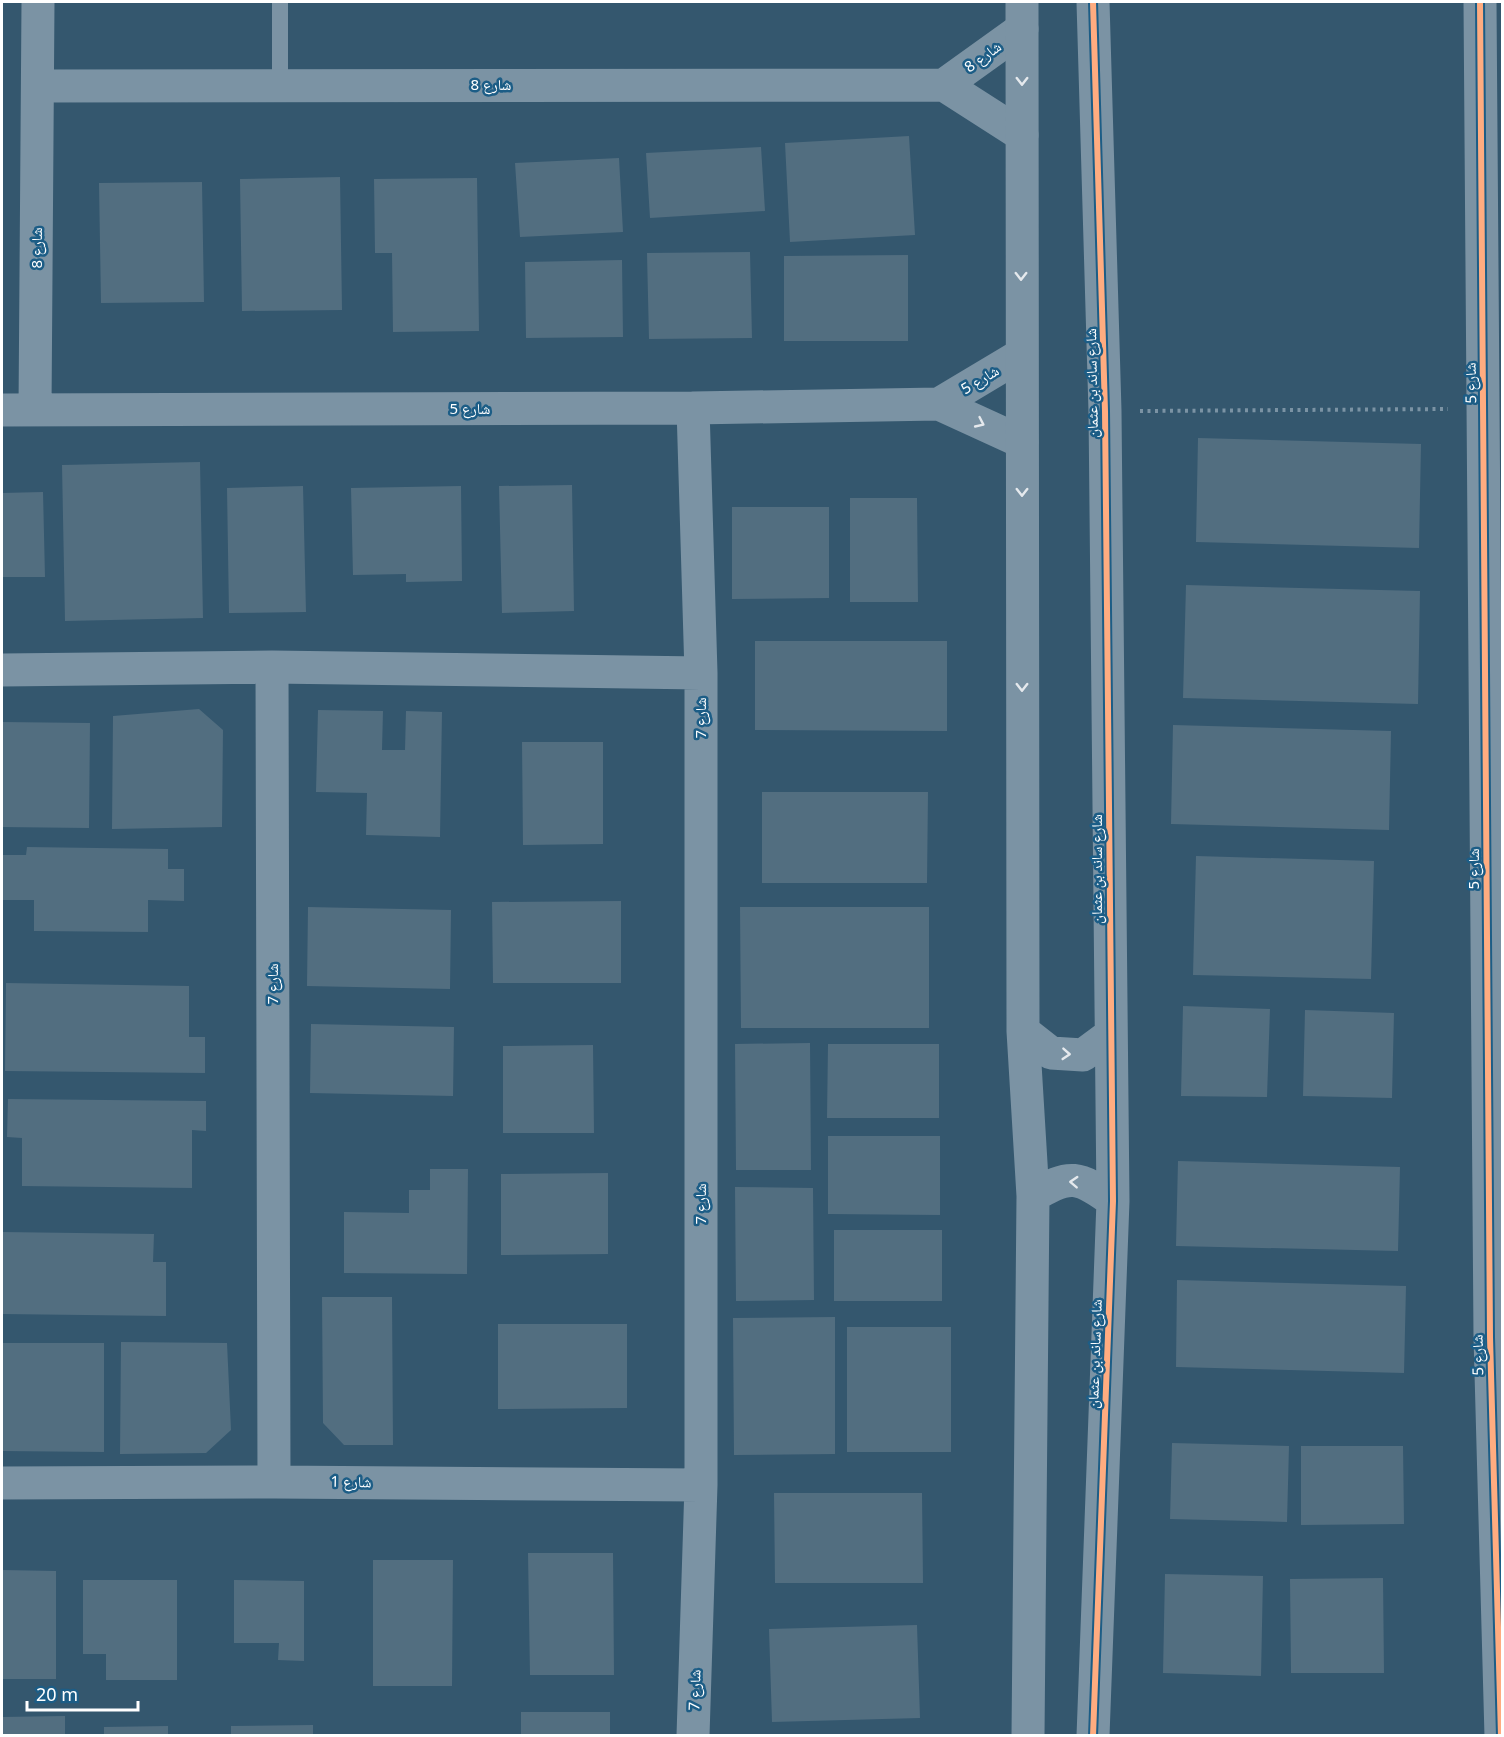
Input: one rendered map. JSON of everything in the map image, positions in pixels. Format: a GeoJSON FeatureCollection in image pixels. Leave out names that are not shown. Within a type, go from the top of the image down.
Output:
{"type":"FeatureCollection","features":[{"type":"Feature","properties":{"kind":"street","name":"شارع 8"},"geometry":{"type":"LineString","coordinates":[[35,410],[38,2]]}},
{"type":"Feature","properties":{"kind":"street","name":"شارع ساند بن عثمان"},"geometry":{"type":"LineString","coordinates":[[1093,2],[1105,411],[1113,1202],[1093,1736]]}},
{"type":"Feature","properties":{"kind":"street","name":"شارع 5"},"geometry":{"type":"LineString","coordinates":[[1480,2],[1483,408],[1501,1736]]}},
{"type":"Feature","properties":{"kind":"street","name":"شارع 8"},"geometry":{"type":"LineString","coordinates":[[944,85],[1022,15]]}},
{"type":"Feature","properties":{"kind":"street"},"geometry":{"type":"LineString","coordinates":[[1022,15],[1023,1031],[1033,1196],[1028,1736]]}},
{"type":"Feature","properties":{"kind":"street","name":"شارع 8"},"geometry":{"type":"LineString","coordinates":[[38,86],[944,85],[1022,135]]}},
{"type":"Feature","properties":{"kind":"street","name":"شارع 5"},"geometry":{"type":"LineString","coordinates":[[939,404],[1021,355]]}},
{"type":"Feature","properties":{"kind":"street","name":"شارع 5"},"geometry":{"type":"LineString","coordinates":[[2,410],[693,408],[939,404],[1022,442]]}},
{"type":"Feature","properties":{"kind":"street","name":"شارع 7"},"geometry":{"type":"LineString","coordinates":[[693,408],[701,673],[701,1485],[693,1736]]}},
{"type":"Feature","properties":{"kind":"street"},"geometry":{"type":"LineString","coordinates":[[2,670],[272,667],[701,673]]}},
{"type":"Feature","properties":{"kind":"street","name":"شارع 7"},"geometry":{"type":"LineString","coordinates":[[272,667],[274,1482]]}},
{"type":"Feature","properties":{"kind":"street"},"geometry":{"type":"LineString","coordinates":[[1023,1031],[1051,1053],[1083,1055],[1110,1035]]}},
{"type":"Feature","properties":{"kind":"street"},"geometry":{"type":"LineString","coordinates":[[1033,1196],[1058,1181],[1088,1182],[1113,1202]]}},
{"type":"Feature","properties":{"kind":"street","name":"شارع 1"},"geometry":{"type":"LineString","coordinates":[[2,1483],[701,1485]]}},
{"type":"Feature","properties":{"kind":"lane"},"geometry":{"type":"LineString","coordinates":[[280,2],[280,86]]}},
{"type":"Feature","properties":{"kind":"path"},"geometry":{"type":"LineString","coordinates":[[1105,411],[1483,408]]}},
{"type":"Feature","properties":{"kind":"building"},"geometry":{"type":"Polygon","coordinates":[[[909,136],[915,235],[790,242],[785,143],[909,136]]]}},
{"type":"Feature","properties":{"kind":"building"},"geometry":{"type":"Polygon","coordinates":[[[761,147],[765,211],[650,218],[646,153],[761,147]]]}},
{"type":"Feature","properties":{"kind":"building"},"geometry":{"type":"Polygon","coordinates":[[[619,158],[623,232],[520,237],[515,163],[619,158]]]}},
{"type":"Feature","properties":{"kind":"building"},"geometry":{"type":"Polygon","coordinates":[[[340,177],[342,310],[242,311],[240,179],[340,177]]]}},
{"type":"Feature","properties":{"kind":"building"},"geometry":{"type":"Polygon","coordinates":[[[477,178],[479,331],[393,332],[392,253],[375,253],[374,179],[477,178]]]}},
{"type":"Feature","properties":{"kind":"building"},"geometry":{"type":"Polygon","coordinates":[[[202,182],[204,302],[101,303],[99,183],[202,182]]]}},
{"type":"Feature","properties":{"kind":"building"},"geometry":{"type":"Polygon","coordinates":[[[750,252],[752,338],[649,339],[647,253],[750,252]]]}},
{"type":"Feature","properties":{"kind":"building"},"geometry":{"type":"Polygon","coordinates":[[[908,255],[908,341],[784,341],[784,256],[908,255]]]}},
{"type":"Feature","properties":{"kind":"building"},"geometry":{"type":"Polygon","coordinates":[[[622,260],[623,337],[526,338],[525,262],[622,260]]]}},
{"type":"Feature","properties":{"kind":"building"},"geometry":{"type":"Polygon","coordinates":[[[1198,438],[1421,444],[1419,548],[1196,542],[1198,438]]]}},
{"type":"Feature","properties":{"kind":"building"},"geometry":{"type":"Polygon","coordinates":[[[200,462],[203,618],[65,621],[62,465],[200,462]]]}},
{"type":"Feature","properties":{"kind":"building"},"geometry":{"type":"Polygon","coordinates":[[[572,485],[574,611],[502,613],[499,486],[572,485]]]}},
{"type":"Feature","properties":{"kind":"building"},"geometry":{"type":"Polygon","coordinates":[[[303,486],[306,612],[229,613],[227,488],[303,486]]]}},
{"type":"Feature","properties":{"kind":"building"},"geometry":{"type":"Polygon","coordinates":[[[461,486],[462,581],[406,582],[406,574],[353,575],[351,488],[461,486]]]}},
{"type":"Feature","properties":{"kind":"building"},"geometry":{"type":"Polygon","coordinates":[[[43,492],[45,577],[2,577],[2,493],[43,492]]]}},
{"type":"Feature","properties":{"kind":"building"},"geometry":{"type":"Polygon","coordinates":[[[850,498],[917,498],[918,602],[850,602],[850,498]]]}},
{"type":"Feature","properties":{"kind":"building"},"geometry":{"type":"Polygon","coordinates":[[[732,507],[829,507],[829,598],[732,599],[732,507]]]}},
{"type":"Feature","properties":{"kind":"building"},"geometry":{"type":"Polygon","coordinates":[[[1186,585],[1420,591],[1418,704],[1183,698],[1186,585]]]}},
{"type":"Feature","properties":{"kind":"building"},"geometry":{"type":"Polygon","coordinates":[[[755,641],[947,641],[947,731],[755,730],[755,641]]]}},
{"type":"Feature","properties":{"kind":"building"},"geometry":{"type":"Polygon","coordinates":[[[199,709],[223,730],[222,827],[112,829],[113,716],[199,709]]]}},
{"type":"Feature","properties":{"kind":"building"},"geometry":{"type":"Polygon","coordinates":[[[318,710],[383,711],[382,750],[405,750],[406,711],[442,712],[440,837],[366,835],[367,793],[316,792],[318,710]]]}},
{"type":"Feature","properties":{"kind":"building"},"geometry":{"type":"Polygon","coordinates":[[[2,722],[90,723],[89,828],[2,827],[2,722]]]}},
{"type":"Feature","properties":{"kind":"building"},"geometry":{"type":"Polygon","coordinates":[[[1173,725],[1391,731],[1389,830],[1171,824],[1173,725]]]}},
{"type":"Feature","properties":{"kind":"building"},"geometry":{"type":"Polygon","coordinates":[[[522,742],[603,742],[603,844],[523,845],[522,742]]]}},
{"type":"Feature","properties":{"kind":"building"},"geometry":{"type":"Polygon","coordinates":[[[762,792],[928,792],[927,883],[762,883],[762,792]]]}},
{"type":"Feature","properties":{"kind":"building"},"geometry":{"type":"Polygon","coordinates":[[[27,847],[168,849],[168,869],[184,869],[184,901],[148,900],[148,932],[34,931],[34,900],[2,900],[2,855],[26,855],[27,847]]]}},
{"type":"Feature","properties":{"kind":"building"},"geometry":{"type":"Polygon","coordinates":[[[1196,856],[1374,861],[1371,979],[1193,975],[1196,856]]]}},
{"type":"Feature","properties":{"kind":"building"},"geometry":{"type":"Polygon","coordinates":[[[621,901],[621,983],[493,983],[492,902],[621,901]]]}},
{"type":"Feature","properties":{"kind":"building"},"geometry":{"type":"Polygon","coordinates":[[[308,907],[451,910],[450,989],[307,986],[308,907]]]}},
{"type":"Feature","properties":{"kind":"building"},"geometry":{"type":"Polygon","coordinates":[[[740,907],[929,907],[929,1028],[741,1028],[740,907]]]}},
{"type":"Feature","properties":{"kind":"building"},"geometry":{"type":"Polygon","coordinates":[[[6,983],[189,986],[189,1037],[205,1037],[205,1073],[5,1071],[6,983]]]}},
{"type":"Feature","properties":{"kind":"building"},"geometry":{"type":"Polygon","coordinates":[[[1183,1006],[1270,1009],[1267,1097],[1181,1096],[1183,1006]]]}},
{"type":"Feature","properties":{"kind":"building"},"geometry":{"type":"Polygon","coordinates":[[[1305,1010],[1394,1013],[1392,1098],[1303,1096],[1305,1010]]]}},
{"type":"Feature","properties":{"kind":"building"},"geometry":{"type":"Polygon","coordinates":[[[311,1024],[454,1027],[453,1096],[310,1093],[311,1024]]]}},
{"type":"Feature","properties":{"kind":"building"},"geometry":{"type":"Polygon","coordinates":[[[810,1043],[811,1170],[736,1170],[735,1044],[810,1043]]]}},
{"type":"Feature","properties":{"kind":"building"},"geometry":{"type":"Polygon","coordinates":[[[828,1044],[939,1044],[939,1118],[827,1118],[828,1044]]]}},
{"type":"Feature","properties":{"kind":"building"},"geometry":{"type":"Polygon","coordinates":[[[593,1045],[594,1133],[503,1133],[503,1046],[593,1045]]]}},
{"type":"Feature","properties":{"kind":"building"},"geometry":{"type":"Polygon","coordinates":[[[8,1099],[206,1101],[206,1131],[192,1130],[192,1188],[22,1186],[22,1138],[7,1137],[8,1099]]]}},
{"type":"Feature","properties":{"kind":"building"},"geometry":{"type":"Polygon","coordinates":[[[828,1136],[940,1136],[940,1215],[828,1214],[828,1136]]]}},
{"type":"Feature","properties":{"kind":"building"},"geometry":{"type":"Polygon","coordinates":[[[1178,1161],[1400,1167],[1398,1251],[1176,1246],[1178,1161]]]}},
{"type":"Feature","properties":{"kind":"building"},"geometry":{"type":"Polygon","coordinates":[[[430,1169],[468,1169],[467,1274],[344,1273],[344,1212],[409,1213],[409,1190],[430,1190],[430,1169]]]}},
{"type":"Feature","properties":{"kind":"building"},"geometry":{"type":"Polygon","coordinates":[[[608,1173],[608,1254],[501,1255],[501,1174],[608,1173]]]}},
{"type":"Feature","properties":{"kind":"building"},"geometry":{"type":"Polygon","coordinates":[[[735,1187],[813,1188],[814,1300],[736,1301],[735,1187]]]}},
{"type":"Feature","properties":{"kind":"building"},"geometry":{"type":"Polygon","coordinates":[[[834,1230],[942,1230],[942,1301],[834,1301],[834,1230]]]}},
{"type":"Feature","properties":{"kind":"building"},"geometry":{"type":"Polygon","coordinates":[[[2,1232],[154,1234],[153,1262],[166,1262],[166,1316],[2,1314],[2,1232]]]}},
{"type":"Feature","properties":{"kind":"building"},"geometry":{"type":"Polygon","coordinates":[[[1177,1280],[1406,1286],[1404,1373],[1176,1367],[1177,1280]]]}},
{"type":"Feature","properties":{"kind":"building"},"geometry":{"type":"Polygon","coordinates":[[[322,1297],[392,1297],[393,1445],[344,1445],[323,1423],[322,1297]]]}},
{"type":"Feature","properties":{"kind":"building"},"geometry":{"type":"Polygon","coordinates":[[[835,1317],[835,1454],[734,1455],[733,1318],[835,1317]]]}},
{"type":"Feature","properties":{"kind":"building"},"geometry":{"type":"Polygon","coordinates":[[[498,1324],[627,1324],[627,1408],[498,1409],[498,1324]]]}},
{"type":"Feature","properties":{"kind":"building"},"geometry":{"type":"Polygon","coordinates":[[[847,1327],[951,1327],[951,1452],[847,1452],[847,1327]]]}},
{"type":"Feature","properties":{"kind":"building"},"geometry":{"type":"Polygon","coordinates":[[[121,1342],[227,1343],[231,1430],[206,1453],[120,1454],[121,1342]]]}},
{"type":"Feature","properties":{"kind":"building"},"geometry":{"type":"Polygon","coordinates":[[[2,1343],[104,1343],[104,1452],[2,1451],[2,1343]]]}},
{"type":"Feature","properties":{"kind":"building"},"geometry":{"type":"Polygon","coordinates":[[[1172,1443],[1289,1446],[1287,1522],[1170,1519],[1172,1443]]]}},
{"type":"Feature","properties":{"kind":"building"},"geometry":{"type":"Polygon","coordinates":[[[1301,1446],[1403,1446],[1404,1524],[1301,1525],[1301,1446]]]}},
{"type":"Feature","properties":{"kind":"building"},"geometry":{"type":"Polygon","coordinates":[[[774,1493],[922,1493],[923,1583],[775,1583],[774,1493]]]}},
{"type":"Feature","properties":{"kind":"building"},"geometry":{"type":"Polygon","coordinates":[[[528,1553],[613,1553],[614,1675],[530,1675],[528,1553]]]}},
{"type":"Feature","properties":{"kind":"building"},"geometry":{"type":"Polygon","coordinates":[[[373,1560],[453,1560],[452,1686],[373,1686],[373,1560]]]}},
{"type":"Feature","properties":{"kind":"building"},"geometry":{"type":"Polygon","coordinates":[[[2,1570],[56,1571],[56,1679],[2,1679],[2,1570]]]}},
{"type":"Feature","properties":{"kind":"building"},"geometry":{"type":"Polygon","coordinates":[[[1165,1574],[1263,1576],[1261,1676],[1163,1673],[1165,1574]]]}},
{"type":"Feature","properties":{"kind":"building"},"geometry":{"type":"Polygon","coordinates":[[[1383,1578],[1384,1673],[1291,1673],[1290,1579],[1383,1578]]]}},
{"type":"Feature","properties":{"kind":"building"},"geometry":{"type":"Polygon","coordinates":[[[83,1580],[177,1580],[177,1680],[106,1680],[106,1654],[83,1654],[83,1580]]]}},
{"type":"Feature","properties":{"kind":"building"},"geometry":{"type":"Polygon","coordinates":[[[234,1580],[304,1581],[304,1661],[278,1660],[279,1643],[234,1643],[234,1580]]]}},
{"type":"Feature","properties":{"kind":"building"},"geometry":{"type":"Polygon","coordinates":[[[917,1625],[920,1718],[772,1722],[769,1629],[917,1625]]]}},
{"type":"Feature","properties":{"kind":"building"},"geometry":{"type":"Polygon","coordinates":[[[521,1712],[610,1712],[610,1736],[521,1736],[521,1712]]]}},
{"type":"Feature","properties":{"kind":"building"},"geometry":{"type":"Polygon","coordinates":[[[65,1716],[65,1736],[2,1736],[2,1717],[65,1716]]]}},
{"type":"Feature","properties":{"kind":"building"},"geometry":{"type":"Polygon","coordinates":[[[313,1725],[313,1736],[231,1736],[231,1726],[313,1725]]]}},
{"type":"Feature","properties":{"kind":"building"},"geometry":{"type":"Polygon","coordinates":[[[168,1726],[168,1736],[104,1736],[104,1727],[168,1726]]]}},
{"type":"Feature","properties":{"kind":"cycle path"},"geometry":{"type":"LineString","coordinates":[[1093,2],[1105,411],[1113,1201],[1093,1736]]}},
{"type":"Feature","properties":{"kind":"cycle path"},"geometry":{"type":"LineString","coordinates":[[1480,2],[1490,1337],[1501,1736]]}}]}
